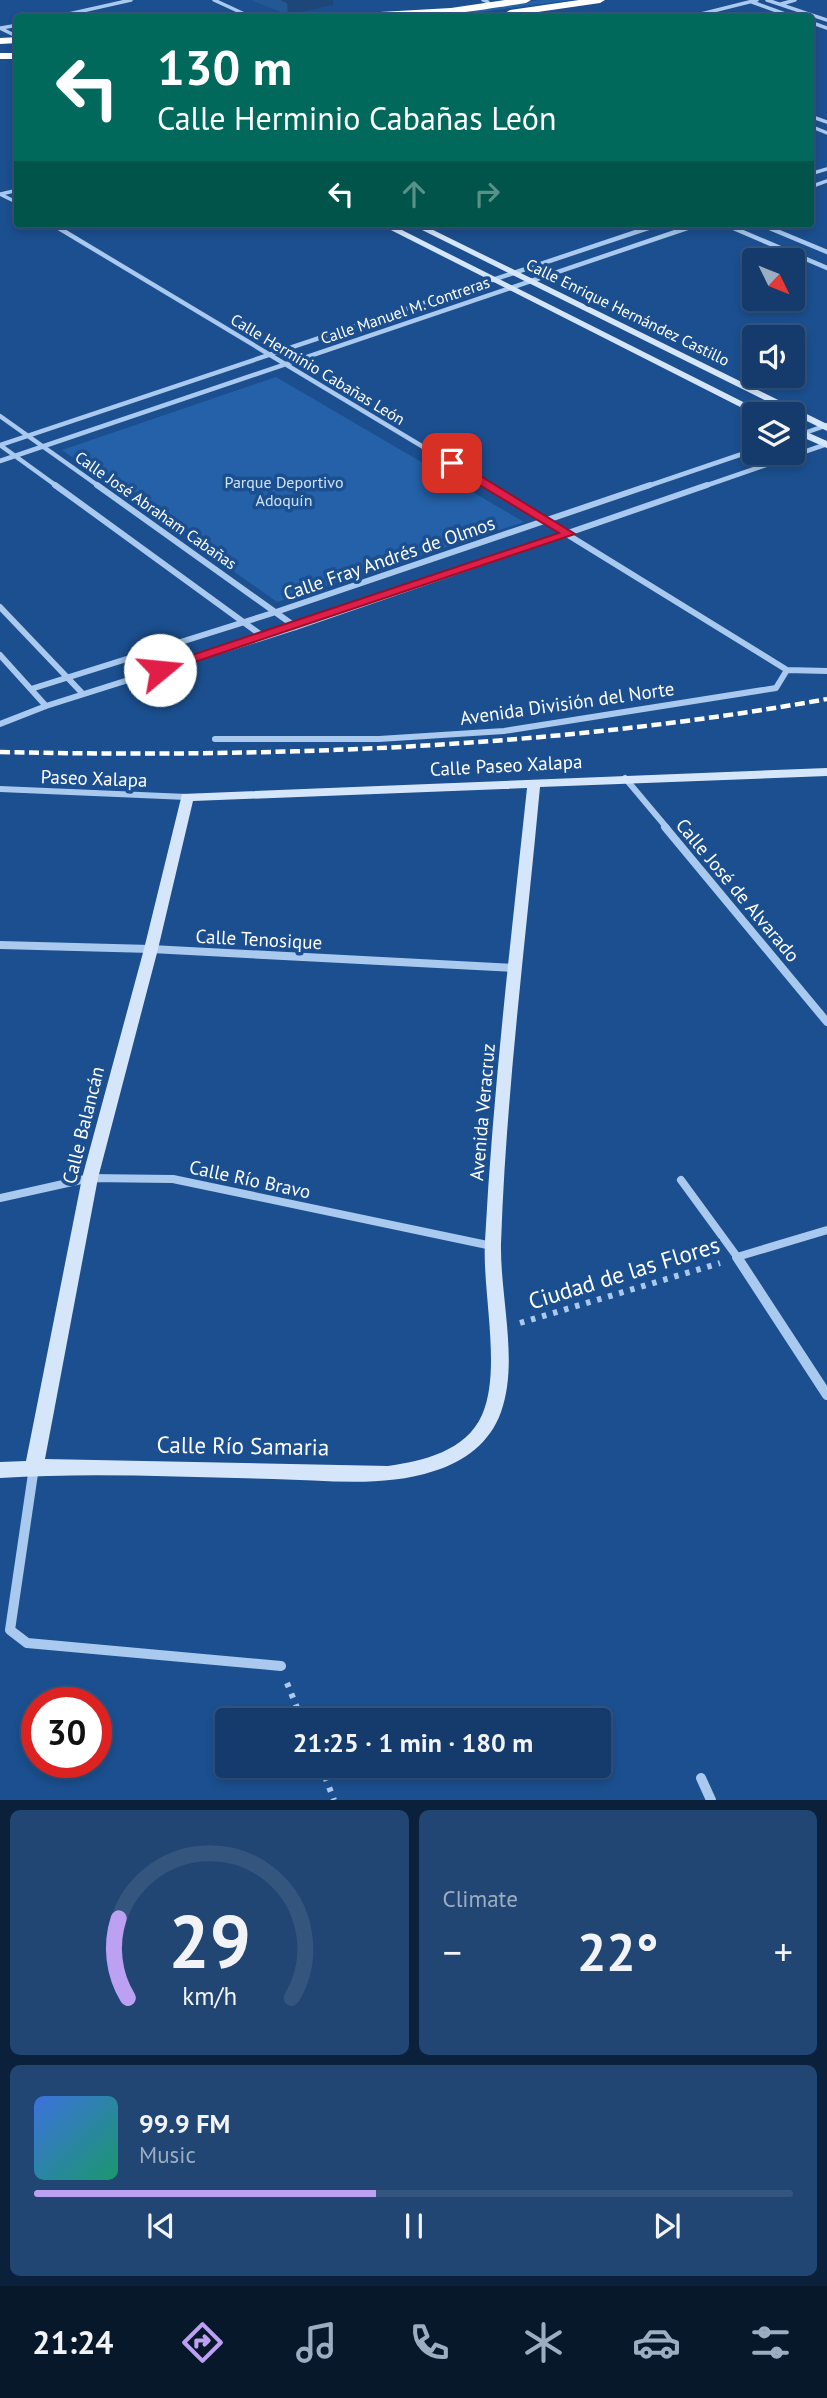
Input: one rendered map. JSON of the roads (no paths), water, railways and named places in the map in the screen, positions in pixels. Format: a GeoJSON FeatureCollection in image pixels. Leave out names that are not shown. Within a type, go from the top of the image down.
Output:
{"type":"FeatureCollection","features":[{"type":"Feature","properties":{"kind":"highway"},"geometry":{"type":"LineString","coordinates":[[391,14],[502,0]]}},
{"type":"Feature","properties":{"kind":"highway"},"geometry":{"type":"LineString","coordinates":[[463,14],[571,0]]}},
{"type":"Feature","properties":{"kind":"highway"},"geometry":{"type":"LineString","coordinates":[[471,14],[519,11],[600,0]]}},
{"type":"Feature","properties":{"kind":"main road","name":"Calle Enrique Hernández Castillo"},"geometry":{"type":"LineString","coordinates":[[391,228],[742,404]]}},
{"type":"Feature","properties":{"kind":"main road","name":"Calle Enrique Hernández Castillo"},"geometry":{"type":"LineString","coordinates":[[422,228],[826,427]]}},
{"type":"Feature","properties":{"kind":"main road"},"geometry":{"type":"LineString","coordinates":[[805,436],[826,444]]}},
{"type":"Feature","properties":{"kind":"main road","name":"Calle Paseo Xalapa"},"geometry":{"type":"LineString","coordinates":[[187,797],[827,772]]}},
{"type":"Feature","properties":{"kind":"main road","name":"Avenida Veracruz"},"geometry":{"type":"LineString","coordinates":[[475,1439],[492,1413],[496,1388],[497,1343],[492,1247],[534,784]]}},
{"type":"Feature","properties":{"kind":"main road","name":"Calle Balancán"},"geometry":{"type":"LineString","coordinates":[[34,1467],[90,1178],[187,797]]}},
{"type":"Feature","properties":{"kind":"main road","name":"Calle Río Samaria"},"geometry":{"type":"LineString","coordinates":[[0,1470],[34,1467],[388,1474],[421,1470],[452,1457],[475,1439]]}},
{"type":"Feature","properties":{"kind":"street"},"geometry":{"type":"LineString","coordinates":[[69,14],[131,0]]}},
{"type":"Feature","properties":{"kind":"street"},"geometry":{"type":"LineString","coordinates":[[214,0],[244,14]]}},
{"type":"Feature","properties":{"kind":"street"},"geometry":{"type":"LineString","coordinates":[[700,14],[757,0]]}},
{"type":"Feature","properties":{"kind":"street"},"geometry":{"type":"LineString","coordinates":[[767,0],[809,14]]}},
{"type":"Feature","properties":{"kind":"street"},"geometry":{"type":"LineString","coordinates":[[766,8],[795,0]]}},
{"type":"Feature","properties":{"kind":"street"},"geometry":{"type":"LineString","coordinates":[[747,1],[784,14]]}},
{"type":"Feature","properties":{"kind":"street","name":"Calle Herminio Cabañas León"},"geometry":{"type":"LineString","coordinates":[[59,228],[547,520],[787,670]]}},
{"type":"Feature","properties":{"kind":"street","name":"Calle Manuel M. Contreras"},"geometry":{"type":"LineString","coordinates":[[0,445],[648,228]]}},
{"type":"Feature","properties":{"kind":"street","name":"Calle Manuel M. Contreras"},"geometry":{"type":"LineString","coordinates":[[0,461],[687,228]]}},
{"type":"Feature","properties":{"kind":"street"},"geometry":{"type":"LineString","coordinates":[[733,228],[827,268]]}},
{"type":"Feature","properties":{"kind":"street"},"geometry":{"type":"LineString","coordinates":[[770,228],[827,252]]}},
{"type":"Feature","properties":{"kind":"street","name":"Calle José Abraham Cabañas"},"geometry":{"type":"LineString","coordinates":[[0,416],[296,626]]}},
{"type":"Feature","properties":{"kind":"street"},"geometry":{"type":"LineString","coordinates":[[805,431],[826,427]]}},
{"type":"Feature","properties":{"kind":"street","name":"Calle Fray Andrés de Olmos"},"geometry":{"type":"LineString","coordinates":[[0,724],[46,706],[264,637],[569,534],[826,444]]}},
{"type":"Feature","properties":{"kind":"street","name":"Calle José Abraham Cabañas"},"geometry":{"type":"LineString","coordinates":[[0,445],[264,637]]}},
{"type":"Feature","properties":{"kind":"street","name":"Calle Fray Andrés de Olmos"},"geometry":{"type":"LineString","coordinates":[[31,689],[244,623],[742,454]]}},
{"type":"Feature","properties":{"kind":"street"},"geometry":{"type":"LineString","coordinates":[[0,607],[83,694]]}},
{"type":"Feature","properties":{"kind":"street"},"geometry":{"type":"LineString","coordinates":[[0,655],[46,706]]}},
{"type":"Feature","properties":{"kind":"street"},"geometry":{"type":"LineString","coordinates":[[787,670],[827,671]]}},
{"type":"Feature","properties":{"kind":"street","name":"Avenida División del Norte"},"geometry":{"type":"LineString","coordinates":[[215,739],[379,739],[504,731],[776,688],[787,670]]}},
{"type":"Feature","properties":{"kind":"street","name":"Calle José de Alvarado"},"geometry":{"type":"LineString","coordinates":[[625,778],[827,1022]]}},
{"type":"Feature","properties":{"kind":"street","name":"Paseo Xalapa"},"geometry":{"type":"LineString","coordinates":[[0,789],[187,797]]}},
{"type":"Feature","properties":{"kind":"street","name":"Calle Tenosique"},"geometry":{"type":"LineString","coordinates":[[0,945],[150,949],[516,968]]}},
{"type":"Feature","properties":{"kind":"street","name":"Calle Río Bravo"},"geometry":{"type":"LineString","coordinates":[[0,1198],[90,1178],[173,1179],[492,1247]]}},
{"type":"Feature","properties":{"kind":"street"},"geometry":{"type":"LineString","coordinates":[[681,1180],[737,1257],[827,1395]]}},
{"type":"Feature","properties":{"kind":"street"},"geometry":{"type":"LineString","coordinates":[[737,1257],[827,1230]]}},
{"type":"Feature","properties":{"kind":"street"},"geometry":{"type":"LineString","coordinates":[[34,1467],[10,1630],[16,1637],[27,1643],[281,1666]]}},
{"type":"Feature","properties":{"kind":"street"},"geometry":{"type":"LineString","coordinates":[[701,1779],[711,1800]]}},
{"type":"Feature","properties":{"kind":"railway"},"geometry":{"type":"LineString","coordinates":[[0,752],[207,753],[415,746],[622,729],[827,699]]}},
{"type":"Feature","properties":{"kind":"park label","name":"Parque Deportivo Adoquín"},"geometry":{"type":"Point","coordinates":[284,491]}}]}
